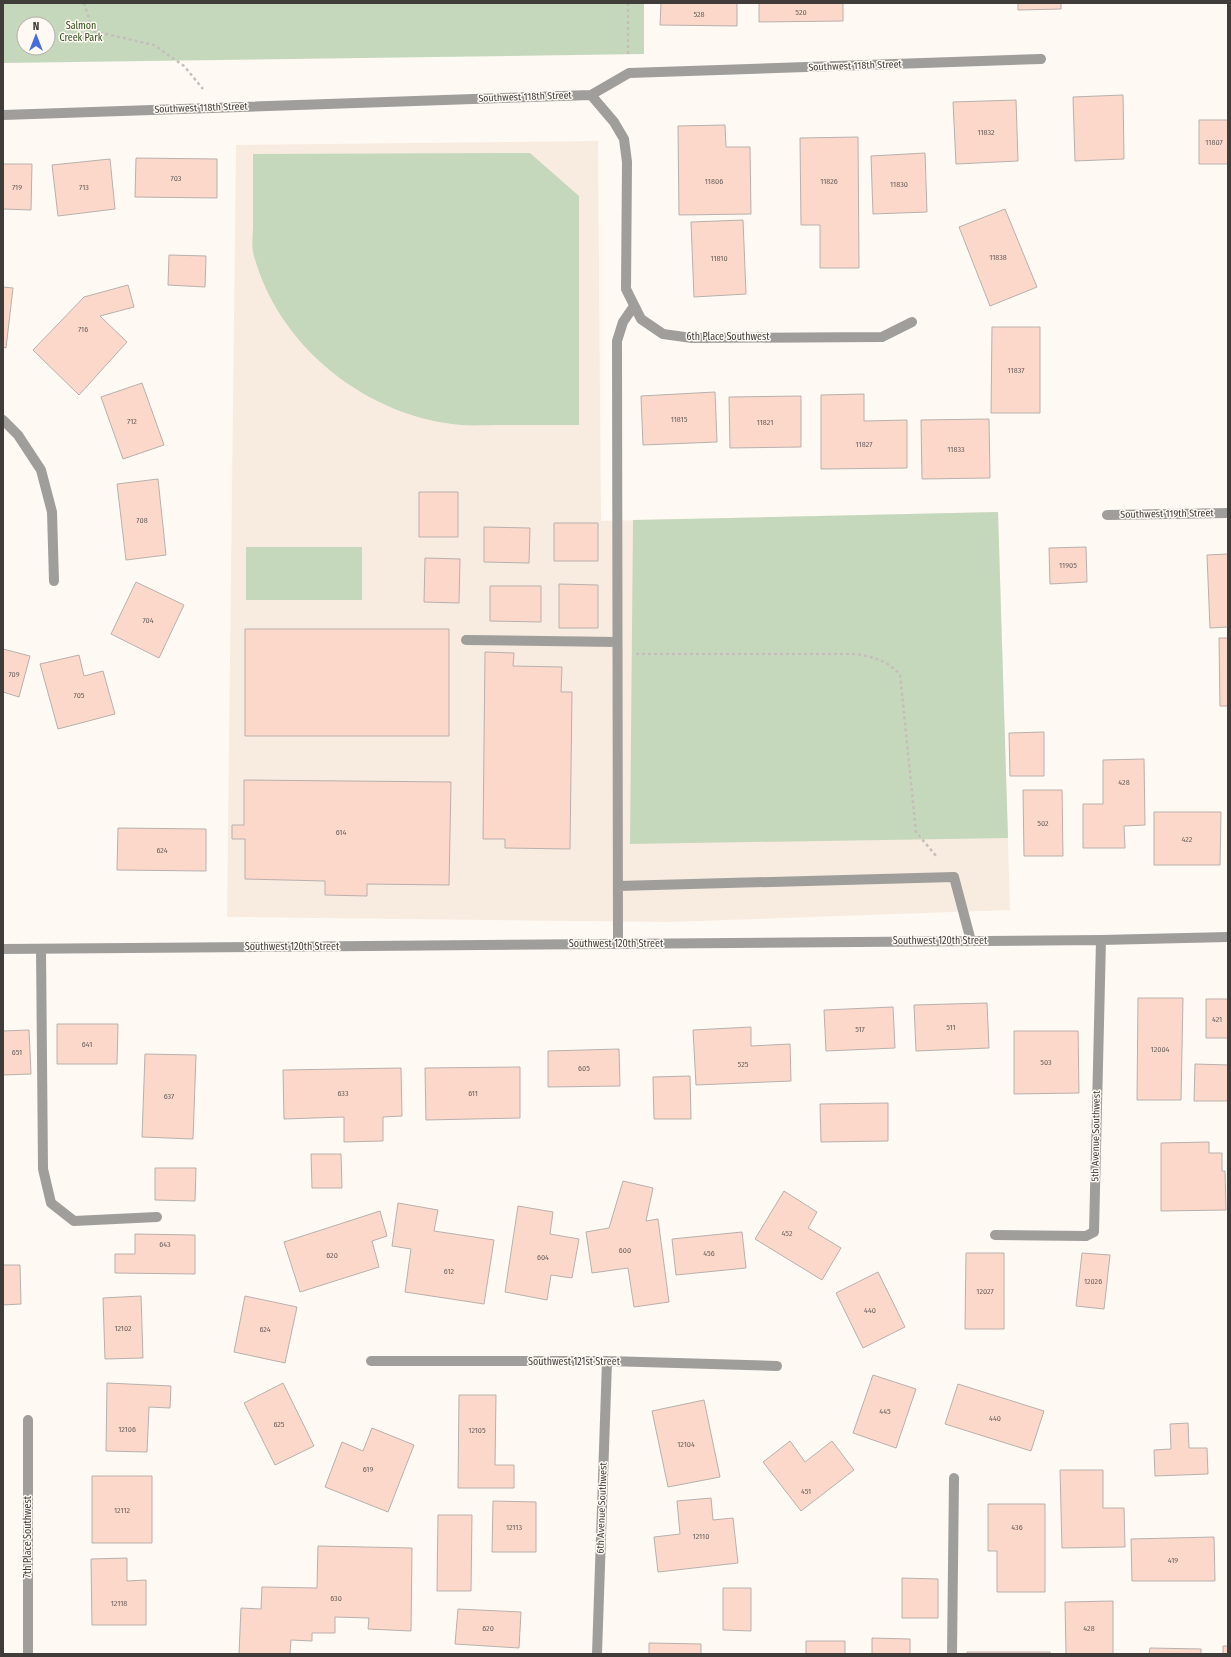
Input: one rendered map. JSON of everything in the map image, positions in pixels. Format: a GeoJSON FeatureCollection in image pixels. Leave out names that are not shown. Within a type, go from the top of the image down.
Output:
{"type":"FeatureCollection","features":[{"type":"Feature","properties":{"kind":"street","name":"Southwest 118th Street"},"geometry":{"type":"LineString","coordinates":[[3,115],[591,95],[629,73],[1041,59]]}},
{"type":"Feature","properties":{"kind":"street","name":"6th Place Southwest"},"geometry":{"type":"LineString","coordinates":[[591,95],[614,122],[624,139],[627,162],[626,289],[641,319],[663,334],[692,338],[882,336],[912,322]]}},
{"type":"Feature","properties":{"kind":"street"},"geometry":{"type":"LineString","coordinates":[[618,944],[617,341],[623,322],[634,306]]}},
{"type":"Feature","properties":{"kind":"street"},"geometry":{"type":"LineString","coordinates":[[3,420],[18,435],[41,470],[52,512],[54,582]]}},
{"type":"Feature","properties":{"kind":"street","name":"Southwest 119th Street"},"geometry":{"type":"LineString","coordinates":[[1107,515],[1228,514]]}},
{"type":"Feature","properties":{"kind":"street"},"geometry":{"type":"LineString","coordinates":[[466,640],[617,642]]}},
{"type":"Feature","properties":{"kind":"street"},"geometry":{"type":"LineString","coordinates":[[618,886],[954,877],[971,941]]}},
{"type":"Feature","properties":{"kind":"street","name":"Southwest 120th Street"},"geometry":{"type":"LineString","coordinates":[[3,949],[1101,940],[1228,937]]}},
{"type":"Feature","properties":{"kind":"street","name":"5th Avenue Southwest"},"geometry":{"type":"LineString","coordinates":[[995,1235],[1086,1236],[1094,1232],[1101,940]]}},
{"type":"Feature","properties":{"kind":"street"},"geometry":{"type":"LineString","coordinates":[[41,949],[43,1169],[51,1204],[74,1221],[157,1217]]}},
{"type":"Feature","properties":{"kind":"street","name":"Southwest 121st Street"},"geometry":{"type":"LineString","coordinates":[[371,1361],[607,1361],[776,1366]]}},
{"type":"Feature","properties":{"kind":"street","name":"6th Avenue Southwest"},"geometry":{"type":"LineString","coordinates":[[597,1654],[607,1361]]}},
{"type":"Feature","properties":{"kind":"street","name":"7th Place Southwest"},"geometry":{"type":"LineString","coordinates":[[28,1420],[28,1654]]}},
{"type":"Feature","properties":{"kind":"street"},"geometry":{"type":"LineString","coordinates":[[952,1654],[954,1478]]}},
{"type":"Feature","properties":{"kind":"path"},"geometry":{"type":"LineString","coordinates":[[84,3],[94,31],[154,45],[184,66],[218,108]]}},
{"type":"Feature","properties":{"kind":"path"},"geometry":{"type":"LineString","coordinates":[[628,3],[629,73]]}},
{"type":"Feature","properties":{"kind":"path"},"geometry":{"type":"LineString","coordinates":[[618,654],[857,654],[876,658],[889,663],[900,674],[916,832],[954,877]]}},
{"type":"Feature","properties":{"kind":"shaded area"},"geometry":{"type":"Polygon","coordinates":[[[598,141],[601,521],[998,512],[1010,910],[669,922],[227,917],[236,145],[598,141]]]}},
{"type":"Feature","properties":{"kind":"green space","name":"Salmon Creek Park"},"geometry":{"type":"Polygon","coordinates":[[[3,3],[644,3],[644,54],[3,63],[3,3]]]}},
{"type":"Feature","properties":{"kind":"green space"},"geometry":{"type":"Polygon","coordinates":[[[530,153],[579,196],[579,425],[461,425],[426,419],[393,408],[361,392],[332,372],[306,348],[284,320],[266,289],[253,253],[253,154],[530,153]]]}},
{"type":"Feature","properties":{"kind":"green space"},"geometry":{"type":"Polygon","coordinates":[[[998,512],[1008,838],[630,844],[633,520],[998,512]]]}},
{"type":"Feature","properties":{"kind":"green space"},"geometry":{"type":"Polygon","coordinates":[[[246,547],[362,547],[362,600],[246,600],[246,547]]]}},
{"type":"Feature","properties":{"kind":"building"},"geometry":{"type":"Polygon","coordinates":[[[661,3],[737,3],[737,26],[660,25],[661,3]]]}},
{"type":"Feature","properties":{"kind":"building"},"geometry":{"type":"Polygon","coordinates":[[[759,3],[843,3],[843,21],[759,22],[759,3]]]}},
{"type":"Feature","properties":{"kind":"building"},"geometry":{"type":"Polygon","coordinates":[[[1018,3],[1061,3],[1061,9],[1018,10],[1018,3]]]}},
{"type":"Feature","properties":{"kind":"building"},"geometry":{"type":"Polygon","coordinates":[[[1123,95],[1124,159],[1075,161],[1073,97],[1123,95]]]}},
{"type":"Feature","properties":{"kind":"building"},"geometry":{"type":"Polygon","coordinates":[[[1016,100],[1018,161],[956,164],[953,102],[1016,100]]]}},
{"type":"Feature","properties":{"kind":"building"},"geometry":{"type":"Polygon","coordinates":[[[1199,120],[1228,120],[1228,164],[1199,164],[1199,120]]]}},
{"type":"Feature","properties":{"kind":"building"},"geometry":{"type":"Polygon","coordinates":[[[725,125],[726,147],[750,147],[751,214],[679,215],[678,126],[725,125]]]}},
{"type":"Feature","properties":{"kind":"building"},"geometry":{"type":"Polygon","coordinates":[[[858,137],[859,268],[820,268],[820,225],[801,225],[800,138],[858,137]]]}},
{"type":"Feature","properties":{"kind":"building"},"geometry":{"type":"Polygon","coordinates":[[[925,153],[927,212],[873,214],[871,156],[925,153]]]}},
{"type":"Feature","properties":{"kind":"building"},"geometry":{"type":"Polygon","coordinates":[[[136,158],[217,159],[217,198],[135,197],[136,158]]]}},
{"type":"Feature","properties":{"kind":"building"},"geometry":{"type":"Polygon","coordinates":[[[110,159],[115,209],[58,216],[52,165],[110,159]]]}},
{"type":"Feature","properties":{"kind":"building"},"geometry":{"type":"Polygon","coordinates":[[[3,164],[32,164],[31,210],[3,209],[3,164]]]}},
{"type":"Feature","properties":{"kind":"building"},"geometry":{"type":"Polygon","coordinates":[[[1005,209],[1037,287],[990,306],[959,227],[1005,209]]]}},
{"type":"Feature","properties":{"kind":"building"},"geometry":{"type":"Polygon","coordinates":[[[743,220],[746,294],[694,297],[691,222],[743,220]]]}},
{"type":"Feature","properties":{"kind":"building"},"geometry":{"type":"Polygon","coordinates":[[[169,255],[206,256],[205,287],[168,285],[169,255]]]}},
{"type":"Feature","properties":{"kind":"building"},"geometry":{"type":"Polygon","coordinates":[[[128,285],[134,307],[100,316],[127,342],[79,395],[33,350],[84,297],[128,285]]]}},
{"type":"Feature","properties":{"kind":"building"},"geometry":{"type":"Polygon","coordinates":[[[3,287],[13,288],[6,348],[3,347],[3,287]]]}},
{"type":"Feature","properties":{"kind":"building"},"geometry":{"type":"Polygon","coordinates":[[[992,327],[1040,327],[1040,413],[991,413],[992,327]]]}},
{"type":"Feature","properties":{"kind":"building"},"geometry":{"type":"Polygon","coordinates":[[[142,383],[164,445],[123,459],[101,397],[142,383]]]}},
{"type":"Feature","properties":{"kind":"building"},"geometry":{"type":"Polygon","coordinates":[[[715,392],[717,442],[643,445],[641,396],[715,392]]]}},
{"type":"Feature","properties":{"kind":"building"},"geometry":{"type":"Polygon","coordinates":[[[864,394],[864,421],[907,420],[907,468],[821,469],[821,395],[864,394]]]}},
{"type":"Feature","properties":{"kind":"building"},"geometry":{"type":"Polygon","coordinates":[[[801,396],[801,447],[730,448],[729,397],[801,396]]]}},
{"type":"Feature","properties":{"kind":"building"},"geometry":{"type":"Polygon","coordinates":[[[989,419],[990,478],[922,479],[921,420],[989,419]]]}},
{"type":"Feature","properties":{"kind":"building"},"geometry":{"type":"Polygon","coordinates":[[[158,479],[166,555],[126,560],[117,484],[158,479]]]}},
{"type":"Feature","properties":{"kind":"building"},"geometry":{"type":"Polygon","coordinates":[[[419,492],[458,492],[458,537],[419,537],[419,492]]]}},
{"type":"Feature","properties":{"kind":"building"},"geometry":{"type":"Polygon","coordinates":[[[554,523],[598,523],[598,561],[554,561],[554,523]]]}},
{"type":"Feature","properties":{"kind":"building"},"geometry":{"type":"Polygon","coordinates":[[[484,527],[530,528],[529,563],[484,562],[484,527]]]}},
{"type":"Feature","properties":{"kind":"building"},"geometry":{"type":"Polygon","coordinates":[[[1086,547],[1087,582],[1050,584],[1049,548],[1086,547]]]}},
{"type":"Feature","properties":{"kind":"building"},"geometry":{"type":"Polygon","coordinates":[[[1228,554],[1228,627],[1210,628],[1207,555],[1228,554]]]}},
{"type":"Feature","properties":{"kind":"building"},"geometry":{"type":"Polygon","coordinates":[[[425,558],[460,559],[459,603],[424,602],[425,558]]]}},
{"type":"Feature","properties":{"kind":"building"},"geometry":{"type":"Polygon","coordinates":[[[136,582],[184,605],[159,658],[111,634],[136,582]]]}},
{"type":"Feature","properties":{"kind":"building"},"geometry":{"type":"Polygon","coordinates":[[[559,584],[598,585],[598,628],[559,628],[559,584]]]}},
{"type":"Feature","properties":{"kind":"building"},"geometry":{"type":"Polygon","coordinates":[[[490,586],[541,586],[541,622],[490,621],[490,586]]]}},
{"type":"Feature","properties":{"kind":"building"},"geometry":{"type":"Polygon","coordinates":[[[245,629],[449,629],[449,736],[245,736],[245,629]]]}},
{"type":"Feature","properties":{"kind":"building"},"geometry":{"type":"Polygon","coordinates":[[[1219,638],[1228,638],[1228,706],[1220,706],[1219,638]]]}},
{"type":"Feature","properties":{"kind":"building"},"geometry":{"type":"Polygon","coordinates":[[[3,649],[30,656],[19,697],[3,692],[3,649]]]}},
{"type":"Feature","properties":{"kind":"building"},"geometry":{"type":"Polygon","coordinates":[[[485,652],[514,653],[513,666],[562,667],[561,692],[572,692],[570,849],[505,848],[505,839],[483,839],[485,652]]]}},
{"type":"Feature","properties":{"kind":"building"},"geometry":{"type":"Polygon","coordinates":[[[79,655],[84,676],[103,671],[115,714],[58,729],[40,664],[79,655]]]}},
{"type":"Feature","properties":{"kind":"building"},"geometry":{"type":"Polygon","coordinates":[[[1044,732],[1044,776],[1010,776],[1009,733],[1044,732]]]}},
{"type":"Feature","properties":{"kind":"building"},"geometry":{"type":"Polygon","coordinates":[[[1144,759],[1145,825],[1124,826],[1125,848],[1083,848],[1083,804],[1103,804],[1103,760],[1144,759]]]}},
{"type":"Feature","properties":{"kind":"building"},"geometry":{"type":"Polygon","coordinates":[[[244,780],[451,782],[449,885],[367,884],[367,896],[325,895],[325,881],[245,879],[245,839],[232,839],[232,825],[244,825],[244,780]]]}},
{"type":"Feature","properties":{"kind":"building"},"geometry":{"type":"Polygon","coordinates":[[[1023,790],[1062,790],[1063,856],[1024,856],[1023,790]]]}},
{"type":"Feature","properties":{"kind":"building"},"geometry":{"type":"Polygon","coordinates":[[[1154,812],[1221,812],[1220,865],[1154,865],[1154,812]]]}},
{"type":"Feature","properties":{"kind":"building"},"geometry":{"type":"Polygon","coordinates":[[[118,828],[206,829],[206,871],[117,870],[118,828]]]}},
{"type":"Feature","properties":{"kind":"building"},"geometry":{"type":"Polygon","coordinates":[[[1138,998],[1183,998],[1181,1100],[1137,1100],[1138,998]]]}},
{"type":"Feature","properties":{"kind":"building"},"geometry":{"type":"Polygon","coordinates":[[[1206,999],[1228,999],[1228,1038],[1206,1038],[1206,999]]]}},
{"type":"Feature","properties":{"kind":"building"},"geometry":{"type":"Polygon","coordinates":[[[987,1003],[989,1048],[916,1051],[914,1005],[987,1003]]]}},
{"type":"Feature","properties":{"kind":"building"},"geometry":{"type":"Polygon","coordinates":[[[893,1007],[895,1048],[826,1051],[824,1010],[893,1007]]]}},
{"type":"Feature","properties":{"kind":"building"},"geometry":{"type":"Polygon","coordinates":[[[57,1024],[118,1024],[117,1064],[57,1064],[57,1024]]]}},
{"type":"Feature","properties":{"kind":"building"},"geometry":{"type":"Polygon","coordinates":[[[751,1027],[751,1046],[790,1044],[791,1081],[696,1085],[693,1030],[751,1027]]]}},
{"type":"Feature","properties":{"kind":"building"},"geometry":{"type":"Polygon","coordinates":[[[29,1030],[31,1074],[3,1075],[3,1031],[29,1030]]]}},
{"type":"Feature","properties":{"kind":"building"},"geometry":{"type":"Polygon","coordinates":[[[1014,1031],[1078,1031],[1079,1093],[1014,1094],[1014,1031]]]}},
{"type":"Feature","properties":{"kind":"building"},"geometry":{"type":"Polygon","coordinates":[[[619,1049],[620,1086],[548,1087],[548,1051],[619,1049]]]}},
{"type":"Feature","properties":{"kind":"building"},"geometry":{"type":"Polygon","coordinates":[[[145,1054],[196,1055],[193,1139],[142,1137],[145,1054]]]}},
{"type":"Feature","properties":{"kind":"building"},"geometry":{"type":"Polygon","coordinates":[[[1195,1064],[1228,1065],[1228,1101],[1194,1101],[1195,1064]]]}},
{"type":"Feature","properties":{"kind":"building"},"geometry":{"type":"Polygon","coordinates":[[[520,1067],[520,1118],[426,1120],[425,1068],[520,1067]]]}},
{"type":"Feature","properties":{"kind":"building"},"geometry":{"type":"Polygon","coordinates":[[[401,1068],[402,1116],[383,1117],[383,1141],[344,1142],[344,1117],[284,1119],[283,1070],[401,1068]]]}},
{"type":"Feature","properties":{"kind":"building"},"geometry":{"type":"Polygon","coordinates":[[[690,1076],[691,1119],[654,1119],[653,1077],[690,1076]]]}},
{"type":"Feature","properties":{"kind":"building"},"geometry":{"type":"Polygon","coordinates":[[[888,1103],[888,1141],[821,1142],[820,1104],[888,1103]]]}},
{"type":"Feature","properties":{"kind":"building"},"geometry":{"type":"Polygon","coordinates":[[[1209,1142],[1209,1153],[1222,1153],[1222,1171],[1225,1171],[1226,1210],[1161,1211],[1161,1143],[1209,1142]]]}},
{"type":"Feature","properties":{"kind":"building"},"geometry":{"type":"Polygon","coordinates":[[[311,1154],[341,1154],[342,1188],[312,1188],[311,1154]]]}},
{"type":"Feature","properties":{"kind":"building"},"geometry":{"type":"Polygon","coordinates":[[[155,1168],[196,1168],[195,1201],[155,1200],[155,1168]]]}},
{"type":"Feature","properties":{"kind":"building"},"geometry":{"type":"Polygon","coordinates":[[[623,1181],[653,1188],[646,1221],[658,1219],[669,1302],[634,1307],[628,1268],[592,1273],[586,1232],[609,1228],[623,1181]]]}},
{"type":"Feature","properties":{"kind":"building"},"geometry":{"type":"Polygon","coordinates":[[[784,1191],[817,1212],[808,1228],[841,1248],[822,1280],[755,1239],[784,1191]]]}},
{"type":"Feature","properties":{"kind":"building"},"geometry":{"type":"Polygon","coordinates":[[[398,1203],[438,1210],[434,1231],[494,1240],[484,1304],[405,1292],[411,1249],[392,1246],[398,1203]]]}},
{"type":"Feature","properties":{"kind":"building"},"geometry":{"type":"Polygon","coordinates":[[[518,1206],[553,1212],[550,1234],[579,1239],[572,1278],[551,1275],[547,1300],[505,1292],[518,1206]]]}},
{"type":"Feature","properties":{"kind":"building"},"geometry":{"type":"Polygon","coordinates":[[[380,1211],[387,1236],[372,1241],[379,1267],[300,1292],[284,1242],[380,1211]]]}},
{"type":"Feature","properties":{"kind":"building"},"geometry":{"type":"Polygon","coordinates":[[[742,1232],[746,1268],[676,1275],[672,1239],[742,1232]]]}},
{"type":"Feature","properties":{"kind":"building"},"geometry":{"type":"Polygon","coordinates":[[[135,1234],[195,1235],[195,1274],[115,1273],[115,1254],[135,1254],[135,1234]]]}},
{"type":"Feature","properties":{"kind":"building"},"geometry":{"type":"Polygon","coordinates":[[[966,1253],[1004,1253],[1004,1329],[965,1329],[966,1253]]]}},
{"type":"Feature","properties":{"kind":"building"},"geometry":{"type":"Polygon","coordinates":[[[1082,1253],[1110,1255],[1104,1309],[1076,1306],[1082,1253]]]}},
{"type":"Feature","properties":{"kind":"building"},"geometry":{"type":"Polygon","coordinates":[[[3,1265],[20,1265],[21,1304],[3,1305],[3,1265]]]}},
{"type":"Feature","properties":{"kind":"building"},"geometry":{"type":"Polygon","coordinates":[[[878,1272],[905,1327],[863,1348],[836,1293],[878,1272]]]}},
{"type":"Feature","properties":{"kind":"building"},"geometry":{"type":"Polygon","coordinates":[[[141,1296],[143,1358],[105,1359],[103,1298],[141,1296]]]}},
{"type":"Feature","properties":{"kind":"building"},"geometry":{"type":"Polygon","coordinates":[[[245,1296],[297,1307],[285,1363],[234,1352],[245,1296]]]}},
{"type":"Feature","properties":{"kind":"building"},"geometry":{"type":"Polygon","coordinates":[[[873,1375],[916,1389],[896,1448],[853,1433],[873,1375]]]}},
{"type":"Feature","properties":{"kind":"building"},"geometry":{"type":"Polygon","coordinates":[[[107,1383],[171,1386],[170,1408],[149,1407],[147,1452],[106,1451],[107,1383]]]}},
{"type":"Feature","properties":{"kind":"building"},"geometry":{"type":"Polygon","coordinates":[[[283,1383],[314,1446],[275,1465],[244,1403],[283,1383]]]}},
{"type":"Feature","properties":{"kind":"building"},"geometry":{"type":"Polygon","coordinates":[[[958,1384],[1044,1411],[1031,1451],[945,1424],[958,1384]]]}},
{"type":"Feature","properties":{"kind":"building"},"geometry":{"type":"Polygon","coordinates":[[[459,1395],[496,1395],[495,1465],[514,1465],[514,1488],[458,1488],[459,1395]]]}},
{"type":"Feature","properties":{"kind":"building"},"geometry":{"type":"Polygon","coordinates":[[[704,1400],[720,1477],[668,1487],[652,1411],[704,1400]]]}},
{"type":"Feature","properties":{"kind":"building"},"geometry":{"type":"Polygon","coordinates":[[[1188,1423],[1189,1448],[1207,1448],[1208,1474],[1155,1476],[1154,1450],[1171,1449],[1170,1424],[1188,1423]]]}},
{"type":"Feature","properties":{"kind":"building"},"geometry":{"type":"Polygon","coordinates":[[[372,1428],[414,1445],[388,1512],[325,1487],[342,1442],[363,1451],[372,1428]]]}},
{"type":"Feature","properties":{"kind":"building"},"geometry":{"type":"Polygon","coordinates":[[[790,1441],[805,1462],[832,1441],[854,1470],[801,1511],[763,1462],[790,1441]]]}},
{"type":"Feature","properties":{"kind":"building"},"geometry":{"type":"Polygon","coordinates":[[[1060,1470],[1103,1470],[1103,1508],[1124,1508],[1125,1547],[1062,1548],[1060,1470]]]}},
{"type":"Feature","properties":{"kind":"building"},"geometry":{"type":"Polygon","coordinates":[[[92,1476],[152,1476],[152,1543],[92,1543],[92,1476]]]}},
{"type":"Feature","properties":{"kind":"building"},"geometry":{"type":"Polygon","coordinates":[[[711,1498],[713,1520],[733,1518],[738,1563],[658,1572],[654,1537],[680,1534],[677,1501],[711,1498]]]}},
{"type":"Feature","properties":{"kind":"building"},"geometry":{"type":"Polygon","coordinates":[[[493,1501],[536,1502],[536,1552],[492,1552],[493,1501]]]}},
{"type":"Feature","properties":{"kind":"building"},"geometry":{"type":"Polygon","coordinates":[[[988,1504],[1045,1504],[1045,1592],[997,1592],[997,1551],[988,1551],[988,1504]]]}},
{"type":"Feature","properties":{"kind":"building"},"geometry":{"type":"Polygon","coordinates":[[[438,1515],[472,1515],[471,1591],[437,1591],[438,1515]]]}},
{"type":"Feature","properties":{"kind":"building"},"geometry":{"type":"Polygon","coordinates":[[[1214,1537],[1215,1581],[1132,1581],[1131,1539],[1214,1537]]]}},
{"type":"Feature","properties":{"kind":"building"},"geometry":{"type":"Polygon","coordinates":[[[318,1546],[412,1548],[411,1631],[368,1629],[369,1618],[335,1617],[335,1633],[312,1633],[312,1641],[291,1640],[290,1654],[239,1654],[241,1608],[261,1609],[262,1587],[317,1588],[318,1546]]]}},
{"type":"Feature","properties":{"kind":"building"},"geometry":{"type":"Polygon","coordinates":[[[127,1558],[127,1581],[146,1580],[146,1625],[92,1625],[91,1559],[127,1558]]]}},
{"type":"Feature","properties":{"kind":"building"},"geometry":{"type":"Polygon","coordinates":[[[902,1578],[938,1579],[938,1618],[902,1618],[902,1578]]]}},
{"type":"Feature","properties":{"kind":"building"},"geometry":{"type":"Polygon","coordinates":[[[723,1588],[751,1588],[751,1631],[723,1630],[723,1588]]]}},
{"type":"Feature","properties":{"kind":"building"},"geometry":{"type":"Polygon","coordinates":[[[1113,1601],[1113,1654],[1066,1654],[1065,1602],[1113,1601]]]}},
{"type":"Feature","properties":{"kind":"building"},"geometry":{"type":"Polygon","coordinates":[[[458,1609],[521,1612],[519,1648],[455,1644],[458,1609]]]}},
{"type":"Feature","properties":{"kind":"building"},"geometry":{"type":"Polygon","coordinates":[[[872,1638],[910,1639],[910,1654],[872,1654],[872,1638]]]}},
{"type":"Feature","properties":{"kind":"building"},"geometry":{"type":"Polygon","coordinates":[[[806,1641],[845,1641],[845,1654],[806,1654],[806,1641]]]}},
{"type":"Feature","properties":{"kind":"building"},"geometry":{"type":"Polygon","coordinates":[[[649,1643],[701,1644],[701,1654],[649,1654],[649,1643]]]}},
{"type":"Feature","properties":{"kind":"building"},"geometry":{"type":"Polygon","coordinates":[[[1223,1646],[1228,1646],[1228,1654],[1223,1654],[1223,1646]]]}},
{"type":"Feature","properties":{"kind":"building"},"geometry":{"type":"Polygon","coordinates":[[[1150,1648],[1201,1649],[1201,1654],[1149,1654],[1150,1648]]]}},
{"type":"Feature","properties":{"kind":"building"},"geometry":{"type":"Polygon","coordinates":[[[967,1652],[1050,1652],[1050,1654],[967,1654],[967,1652]]]}}]}
